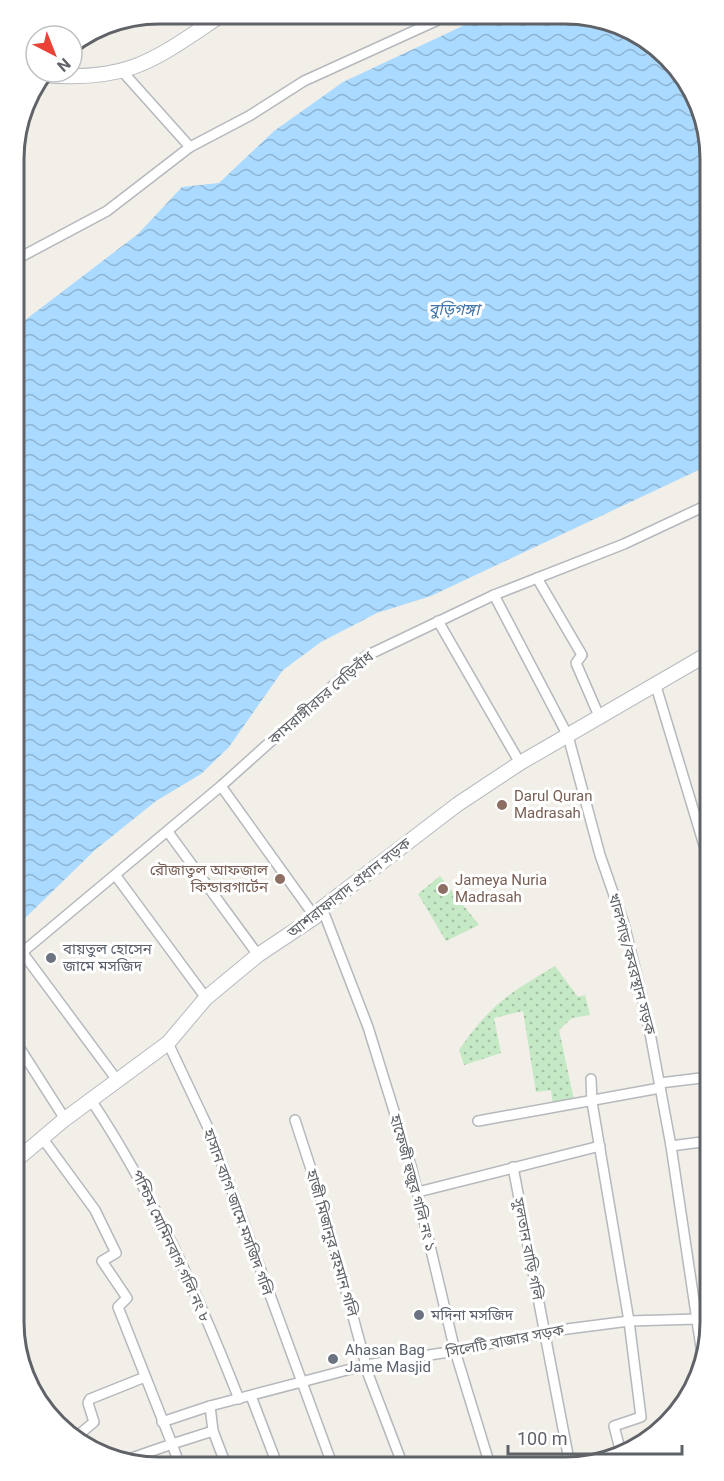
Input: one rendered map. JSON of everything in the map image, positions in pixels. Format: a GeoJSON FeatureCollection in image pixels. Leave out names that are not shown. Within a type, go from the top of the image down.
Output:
{"type":"FeatureCollection","features":[{"type":"Feature","properties":{"kind":"street"},"geometry":{"type":"LineString","coordinates":[[84,77],[122,71],[149,62],[208,24]]}},
{"type":"Feature","properties":{"kind":"street"},"geometry":{"type":"LineString","coordinates":[[24,255],[107,211],[190,147],[249,116],[304,81],[429,24]]}},
{"type":"Feature","properties":{"kind":"street"},"geometry":{"type":"LineString","coordinates":[[122,71],[190,147]]}},
{"type":"Feature","properties":{"kind":"street","name":"কামরাঙ্গীরচর বেড়িবাঁধ"},"geometry":{"type":"LineString","coordinates":[[24,950],[168,832],[366,656],[494,595],[624,544],[700,508]]}},
{"type":"Feature","properties":{"kind":"street"},"geometry":{"type":"LineString","coordinates":[[537,578],[582,655],[576,663],[599,716]]}},
{"type":"Feature","properties":{"kind":"street","name":"খালপাড়/কবরস্থান সড়ক"},"geometry":{"type":"LineString","coordinates":[[494,595],[568,736],[600,855],[624,924],[647,1017],[660,1085],[700,1333]]}},
{"type":"Feature","properties":{"kind":"street"},"geometry":{"type":"LineString","coordinates":[[438,621],[520,763]]}},
{"type":"Feature","properties":{"kind":"street","name":"আশরাফাবাদ প্রধান সড়ক"},"geometry":{"type":"LineString","coordinates":[[24,1154],[65,1119],[168,1043],[206,998],[258,955],[319,913],[459,804],[520,763],[700,658]]}},
{"type":"Feature","properties":{"kind":"street"},"geometry":{"type":"LineString","coordinates":[[655,684],[700,832]]}},
{"type":"Feature","properties":{"kind":"street","name":"হাফেজী হুজুর গলি নং ১"},"geometry":{"type":"LineString","coordinates":[[221,786],[319,913],[368,1027],[417,1192],[455,1351],[488,1457]]}},
{"type":"Feature","properties":{"kind":"street"},"geometry":{"type":"LineString","coordinates":[[168,832],[258,955]]}},
{"type":"Feature","properties":{"kind":"street"},"geometry":{"type":"LineString","coordinates":[[116,876],[206,998]]}},
{"type":"Feature","properties":{"kind":"street"},"geometry":{"type":"LineString","coordinates":[[24,958],[117,1080]]}},
{"type":"Feature","properties":{"kind":"street","name":"হাসান ব্যাগ জামে মসজিদ গলি"},"geometry":{"type":"LineString","coordinates":[[168,1043],[210,1134],[329,1457]]}},
{"type":"Feature","properties":{"kind":"street"},"geometry":{"type":"LineString","coordinates":[[24,1053],[65,1119]]}},
{"type":"Feature","properties":{"kind":"street"},"geometry":{"type":"LineString","coordinates":[[478,1121],[592,1102],[660,1085],[700,1078]]}},
{"type":"Feature","properties":{"kind":"street"},"geometry":{"type":"LineString","coordinates":[[591,1080],[592,1102],[629,1321],[641,1417],[614,1426],[619,1445]]}},
{"type":"Feature","properties":{"kind":"street","name":"পশ্চিম মোমিনবাগ গলি নং ৮"},"geometry":{"type":"LineString","coordinates":[[92,1100],[123,1146],[191,1281],[239,1399]]}},
{"type":"Feature","properties":{"kind":"street","name":"হাজী মিজানুর রহমান গলি"},"geometry":{"type":"LineString","coordinates":[[295,1120],[316,1183],[366,1366],[400,1457]]}},
{"type":"Feature","properties":{"kind":"street"},"geometry":{"type":"LineString","coordinates":[[592,1124],[598,1135]]}},
{"type":"Feature","properties":{"kind":"street"},"geometry":{"type":"LineString","coordinates":[[43,1139],[95,1210],[116,1253],[102,1261],[127,1298],[118,1307],[177,1457]]}},
{"type":"Feature","properties":{"kind":"street"},"geometry":{"type":"LineString","coordinates":[[671,1146],[700,1143]]}},
{"type":"Feature","properties":{"kind":"street"},"geometry":{"type":"LineString","coordinates":[[417,1192],[600,1146]]}},
{"type":"Feature","properties":{"kind":"street","name":"সুলতান বাড়ি গলি"},"geometry":{"type":"LineString","coordinates":[[513,1167],[568,1457]]}},
{"type":"Feature","properties":{"kind":"street","name":"সিলেটি বাজার সড়ক"},"geometry":{"type":"LineString","coordinates":[[162,1422],[210,1406],[366,1366],[455,1351],[544,1332],[629,1321],[698,1319]]}},
{"type":"Feature","properties":{"kind":"street"},"geometry":{"type":"LineString","coordinates":[[82,1432],[94,1422],[88,1403],[90,1399],[145,1377]]}},
{"type":"Feature","properties":{"kind":"street"},"geometry":{"type":"LineString","coordinates":[[251,1396],[274,1457]]}},
{"type":"Feature","properties":{"kind":"street"},"geometry":{"type":"LineString","coordinates":[[210,1406],[213,1431],[223,1457]]}},
{"type":"Feature","properties":{"kind":"street"},"geometry":{"type":"LineString","coordinates":[[146,1456],[172,1444],[213,1431]]}},
{"type":"Feature","properties":{"kind":"green space"},"geometry":{"type":"Polygon","coordinates":[[[440,876],[479,925],[446,941],[418,894],[440,876]]]}},
{"type":"Feature","properties":{"kind":"green space"},"geometry":{"type":"Polygon","coordinates":[[[555,966],[578,997],[585,995],[590,1015],[572,1018],[559,1030],[574,1100],[553,1105],[551,1090],[536,1092],[523,1011],[494,1018],[501,1053],[464,1065],[459,1050],[481,1021],[501,1001],[555,966]]]}},
{"type":"Feature","properties":{"kind":"water","name":"বুড়িগঙ্গা"},"geometry":{"type":"Polygon","coordinates":[[[467,24],[574,24],[591,27],[625,38],[640,47],[666,70],[686,99],[699,142],[700,469],[431,596],[377,613],[321,642],[283,670],[229,747],[201,774],[156,801],[95,850],[24,919],[24,321],[138,234],[182,187],[219,183],[274,131],[343,82],[467,24]]]}},
{"type":"Feature","properties":{"kind":"place","name":"Darul Quran Madrasah"},"geometry":{"type":"Point","coordinates":[502,805]}},
{"type":"Feature","properties":{"kind":"place","name":"রৌজাতুল আফজাল কিন্ডারগার্টেন"},"geometry":{"type":"Point","coordinates":[280,879]}},
{"type":"Feature","properties":{"kind":"place","name":"Jameya Nuria Madrasah"},"geometry":{"type":"Point","coordinates":[443,889]}},
{"type":"Feature","properties":{"kind":"place","name":"বায়তুল হোসেন জামে মসজিদ"},"geometry":{"type":"Point","coordinates":[51,958]}},
{"type":"Feature","properties":{"kind":"place","name":"মদিনা মসজিদ"},"geometry":{"type":"Point","coordinates":[419,1315]}},
{"type":"Feature","properties":{"kind":"place","name":"Ahasan Bag Jame Masjid"},"geometry":{"type":"Point","coordinates":[333,1359]}}]}
